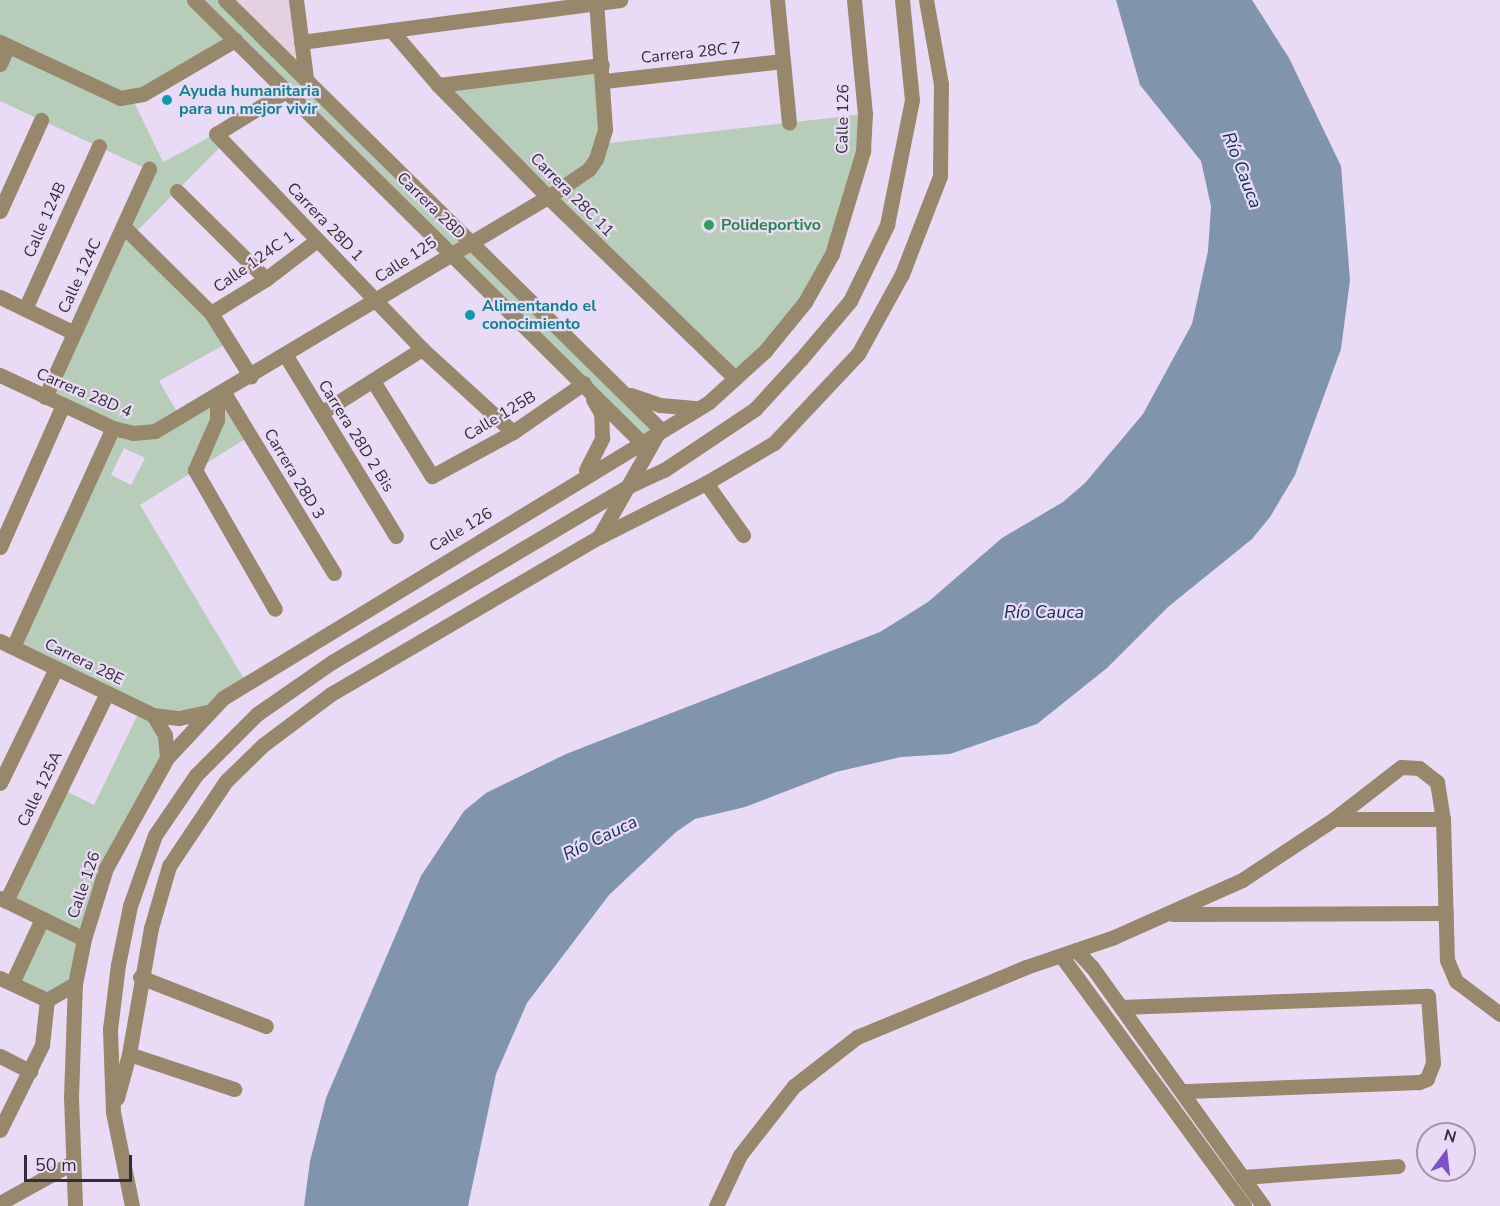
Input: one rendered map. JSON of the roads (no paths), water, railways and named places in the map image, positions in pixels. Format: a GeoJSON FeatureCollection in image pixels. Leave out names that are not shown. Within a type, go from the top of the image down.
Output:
{"type":"FeatureCollection","features":[{"type":"Feature","properties":{"kind":"street","name":"Carrera 28D"},"geometry":{"type":"LineString","coordinates":[[194,0],[453,252],[640,441]]}},
{"type":"Feature","properties":{"kind":"street","name":"Carrera 28D"},"geometry":{"type":"LineString","coordinates":[[225,0],[474,243],[660,429]]}},
{"type":"Feature","properties":{"kind":"street"},"geometry":{"type":"LineString","coordinates":[[296,0],[306,78]]}},
{"type":"Feature","properties":{"kind":"street"},"geometry":{"type":"LineString","coordinates":[[301,42],[620,0]]}},
{"type":"Feature","properties":{"kind":"street"},"geometry":{"type":"LineString","coordinates":[[777,0],[789,123]]}},
{"type":"Feature","properties":{"kind":"street","name":"Calle 126"},"geometry":{"type":"LineString","coordinates":[[75,1206],[71,1097],[75,984],[84,939],[106,868],[168,758],[207,712],[246,682],[640,441],[698,408],[765,351],[805,302],[832,254],[863,151],[865,114],[854,0]]}},
{"type":"Feature","properties":{"kind":"street"},"geometry":{"type":"LineString","coordinates":[[132,1206],[113,1112],[110,1029],[130,906],[155,835],[196,776],[257,714],[332,662],[629,486],[664,470],[755,409],[850,301],[887,225],[912,100],[902,0]]}},
{"type":"Feature","properties":{"kind":"street"},"geometry":{"type":"LineString","coordinates":[[905,35],[924,0]]}},
{"type":"Feature","properties":{"kind":"street"},"geometry":{"type":"LineString","coordinates":[[113,1112],[129,1054],[140,977],[169,866],[226,781],[263,745],[331,694],[599,537],[706,483],[774,443],[858,354],[902,274],[940,176],[941,84],[924,0]]}},
{"type":"Feature","properties":{"kind":"street","name":"Calle 125"},"geometry":{"type":"LineString","coordinates":[[155,431],[286,356],[453,252],[474,243],[548,197],[596,159],[605,129],[604,81],[596,2]]}},
{"type":"Feature","properties":{"kind":"street","name":"Carrera 28C 11"},"geometry":{"type":"LineString","coordinates":[[391,30],[438,85],[548,197],[735,378]]}},
{"type":"Feature","properties":{"kind":"street"},"geometry":{"type":"LineString","coordinates":[[0,64],[4,44],[120,98],[132,97],[235,40]]}},
{"type":"Feature","properties":{"kind":"street","name":"Carrera 28C 7"},"geometry":{"type":"LineString","coordinates":[[604,81],[783,61]]}},
{"type":"Feature","properties":{"kind":"street"},"geometry":{"type":"LineString","coordinates":[[438,85],[602,65]]}},
{"type":"Feature","properties":{"kind":"street","name":"Carrera 28D 1"},"geometry":{"type":"LineString","coordinates":[[286,91],[216,134],[422,349],[513,432]]}},
{"type":"Feature","properties":{"kind":"street"},"geometry":{"type":"LineString","coordinates":[[0,211],[41,120]]}},
{"type":"Feature","properties":{"kind":"street","name":"Calle 124B"},"geometry":{"type":"LineString","coordinates":[[25,309],[99,146]]}},
{"type":"Feature","properties":{"kind":"street","name":"Calle 124C"},"geometry":{"type":"LineString","coordinates":[[45,397],[149,170]]}},
{"type":"Feature","properties":{"kind":"street"},"geometry":{"type":"LineString","coordinates":[[177,190],[266,279]]}},
{"type":"Feature","properties":{"kind":"street"},"geometry":{"type":"LineString","coordinates":[[123,226],[211,313],[251,377]]}},
{"type":"Feature","properties":{"kind":"street","name":"Calle 124C 1"},"geometry":{"type":"LineString","coordinates":[[211,313],[266,279],[317,240]]}},
{"type":"Feature","properties":{"kind":"street"},"geometry":{"type":"LineString","coordinates":[[0,297],[74,333]]}},
{"type":"Feature","properties":{"kind":"street"},"geometry":{"type":"LineString","coordinates":[[321,413],[422,349]]}},
{"type":"Feature","properties":{"kind":"street","name":"Carrera 28D 2 Bis"},"geometry":{"type":"LineString","coordinates":[[286,356],[396,536]]}},
{"type":"Feature","properties":{"kind":"street","name":"Carrera 28D 4"},"geometry":{"type":"LineString","coordinates":[[0,375],[113,428],[134,434],[155,431]]}},
{"type":"Feature","properties":{"kind":"street","name":"Calle 125B"},"geometry":{"type":"LineString","coordinates":[[373,381],[432,476],[513,432],[584,383]]}},
{"type":"Feature","properties":{"kind":"street"},"geometry":{"type":"LineString","coordinates":[[582,477],[596,458],[603,431],[601,413],[584,383]]}},
{"type":"Feature","properties":{"kind":"street"},"geometry":{"type":"LineString","coordinates":[[627,394],[660,405],[698,408]]}},
{"type":"Feature","properties":{"kind":"street"},"geometry":{"type":"LineString","coordinates":[[221,395],[217,420],[195,470],[275,609]]}},
{"type":"Feature","properties":{"kind":"street","name":"Carrera 28D 3"},"geometry":{"type":"LineString","coordinates":[[221,395],[334,573]]}},
{"type":"Feature","properties":{"kind":"street"},"geometry":{"type":"LineString","coordinates":[[0,548],[63,405]]}},
{"type":"Feature","properties":{"kind":"street"},"geometry":{"type":"LineString","coordinates":[[7,644],[113,428]]}},
{"type":"Feature","properties":{"kind":"street"},"geometry":{"type":"LineString","coordinates":[[599,537],[660,429]]}},
{"type":"Feature","properties":{"kind":"street"},"geometry":{"type":"LineString","coordinates":[[706,483],[743,535]]}},
{"type":"Feature","properties":{"kind":"street","name":"Carrera 28E"},"geometry":{"type":"LineString","coordinates":[[7,644],[153,715],[179,718],[207,712]]}},
{"type":"Feature","properties":{"kind":"street"},"geometry":{"type":"LineString","coordinates":[[0,783],[56,668]]}},
{"type":"Feature","properties":{"kind":"street","name":"Calle 125A"},"geometry":{"type":"LineString","coordinates":[[3,899],[107,693]]}},
{"type":"Feature","properties":{"kind":"street"},"geometry":{"type":"LineString","coordinates":[[153,715],[165,735],[168,758]]}},
{"type":"Feature","properties":{"kind":"street"},"geometry":{"type":"LineString","coordinates":[[716,1206],[740,1155],[794,1086],[857,1037],[1026,967],[1069,954],[1166,914],[1242,879],[1334,819],[1401,767],[1419,768],[1437,782],[1443,819],[1448,960],[1456,981],[1500,1014]]}},
{"type":"Feature","properties":{"kind":"street"},"geometry":{"type":"LineString","coordinates":[[1334,819],[1443,819]]}},
{"type":"Feature","properties":{"kind":"street"},"geometry":{"type":"LineString","coordinates":[[3,899],[84,939]]}},
{"type":"Feature","properties":{"kind":"street"},"geometry":{"type":"LineString","coordinates":[[1166,914],[1446,913]]}},
{"type":"Feature","properties":{"kind":"street"},"geometry":{"type":"LineString","coordinates":[[42,918],[6,980],[46,1000]]}},
{"type":"Feature","properties":{"kind":"street"},"geometry":{"type":"LineString","coordinates":[[1069,954],[1121,1007],[1263,1206]]}},
{"type":"Feature","properties":{"kind":"street"},"geometry":{"type":"LineString","coordinates":[[1069,954],[1244,1206]]}},
{"type":"Feature","properties":{"kind":"street"},"geometry":{"type":"LineString","coordinates":[[140,977],[266,1026]]}},
{"type":"Feature","properties":{"kind":"street"},"geometry":{"type":"LineString","coordinates":[[46,1000],[75,984]]}},
{"type":"Feature","properties":{"kind":"street"},"geometry":{"type":"LineString","coordinates":[[1121,1007],[1428,996],[1433,1063],[1427,1079],[1419,1082],[1181,1091]]}},
{"type":"Feature","properties":{"kind":"street"},"geometry":{"type":"LineString","coordinates":[[1,1129],[42,1045],[46,1000]]}},
{"type":"Feature","properties":{"kind":"street"},"geometry":{"type":"LineString","coordinates":[[129,1054],[234,1089]]}},
{"type":"Feature","properties":{"kind":"street"},"geometry":{"type":"LineString","coordinates":[[0,1056],[30,1071]]}},
{"type":"Feature","properties":{"kind":"street"},"geometry":{"type":"LineString","coordinates":[[0,1203],[72,1163]]}},
{"type":"Feature","properties":{"kind":"street"},"geometry":{"type":"LineString","coordinates":[[1242,1177],[1398,1166]]}},
{"type":"Feature","properties":{"kind":"water","name":"Río Cauca"},"geometry":{"type":"Polygon","coordinates":[[[1116,0],[1252,0],[1289,58],[1341,166],[1350,280],[1341,349],[1295,475],[1270,517],[1252,539],[1168,607],[1107,668],[1037,724],[950,754],[901,757],[836,772],[745,807],[695,819],[676,832],[609,895],[527,1003],[496,1074],[468,1206],[304,1206],[310,1161],[326,1098],[421,876],[464,811],[486,793],[566,754],[880,632],[928,602],[1002,538],[1063,502],[1085,483],[1143,414],[1192,324],[1208,251],[1211,206],[1201,161],[1140,85],[1116,0]]]}},
{"type":"Feature","properties":{"kind":"place","name":"Ayuda humanitaria para un mejor vivir"},"geometry":{"type":"Point","coordinates":[167,100]}},
{"type":"Feature","properties":{"kind":"place","name":"Polideportivo"},"geometry":{"type":"Point","coordinates":[709,225]}},
{"type":"Feature","properties":{"kind":"place","name":"Alimentando el conocimiento"},"geometry":{"type":"Point","coordinates":[470,315]}}]}
